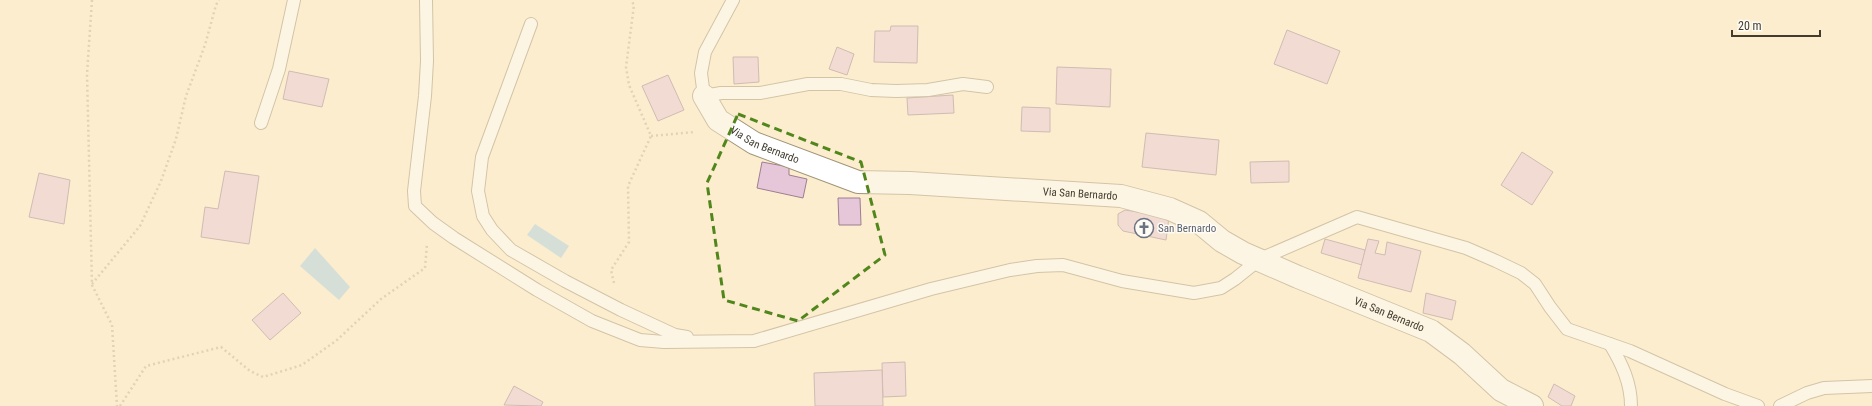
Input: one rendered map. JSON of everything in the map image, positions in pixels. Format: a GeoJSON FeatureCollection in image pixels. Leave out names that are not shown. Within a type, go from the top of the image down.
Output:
{"type":"FeatureCollection","features":[{"type":"Feature","properties":{"kind":"street","name":"Via San Bernardo"},"geometry":{"type":"LineString","coordinates":[[704,96],[718,120],[754,143],[858,182],[910,183],[1121,196],[1170,209],[1199,222],[1222,241],[1243,253],[1431,331],[1462,354],[1501,390],[1532,406]]}},
{"type":"Feature","properties":{"kind":"lane"},"geometry":{"type":"LineString","coordinates":[[261,123],[279,69],[294,0]]}},
{"type":"Feature","properties":{"kind":"lane"},"geometry":{"type":"LineString","coordinates":[[426,0],[427,61],[425,96],[414,191],[415,206],[454,238],[537,290],[592,321],[640,340],[664,342],[754,341],[931,289],[1010,270],[1037,266],[1063,265],[1122,281],[1194,293],[1221,288],[1260,259],[1356,217],[1466,248],[1521,273],[1535,284],[1567,329],[1610,344],[1758,406]]}},
{"type":"Feature","properties":{"kind":"lane","name":"Via San Bernardo"},"geometry":{"type":"LineString","coordinates":[[704,96],[701,73],[705,52],[733,0]]}},
{"type":"Feature","properties":{"kind":"lane"},"geometry":{"type":"LineString","coordinates":[[531,24],[482,157],[478,191],[483,216],[492,230],[511,250],[565,281],[621,310],[675,335],[710,342]]}},
{"type":"Feature","properties":{"kind":"lane"},"geometry":{"type":"LineString","coordinates":[[704,96],[721,93],[760,93],[808,84],[841,84],[872,90],[896,91],[928,90],[963,84],[987,87]]}},
{"type":"Feature","properties":{"kind":"lane"},"geometry":{"type":"LineString","coordinates":[[1610,344],[1622,364],[1631,389],[1631,406]]}},
{"type":"Feature","properties":{"kind":"lane"},"geometry":{"type":"LineString","coordinates":[[1780,406],[1807,393],[1824,388],[1872,386]]}},
{"type":"Feature","properties":{"kind":"path"},"geometry":{"type":"LineString","coordinates":[[92,0],[88,74],[92,285],[112,325],[117,406]]}},
{"type":"Feature","properties":{"kind":"path"},"geometry":{"type":"LineString","coordinates":[[92,285],[140,226],[161,181],[176,139],[186,96],[205,45],[216,5],[219,0]]}},
{"type":"Feature","properties":{"kind":"path"},"geometry":{"type":"LineString","coordinates":[[621,310],[611,270],[629,242],[628,186],[652,136],[629,85],[626,67],[634,5],[632,0]]}},
{"type":"Feature","properties":{"kind":"path"},"geometry":{"type":"LineString","coordinates":[[120,406],[146,366],[222,347],[250,371],[263,377],[302,365],[337,340],[381,299],[425,268],[427,241],[434,223]]}},
{"type":"Feature","properties":{"kind":"highlighted area"},"geometry":{"type":"Polygon","coordinates":[[[738,114],[861,162],[885,255],[798,321],[724,300],[707,183],[738,114]]]}},
{"type":"Feature","properties":{"kind":"water"},"geometry":{"type":"Polygon","coordinates":[[[535,224],[569,246],[561,258],[527,235],[535,224]]]}},
{"type":"Feature","properties":{"kind":"water"},"geometry":{"type":"Polygon","coordinates":[[[315,248],[350,287],[339,300],[300,266],[315,248]]]}},
{"type":"Feature","properties":{"kind":"building"},"geometry":{"type":"Polygon","coordinates":[[[891,26],[918,26],[917,63],[874,62],[875,31],[890,31],[891,26]]]}},
{"type":"Feature","properties":{"kind":"building"},"geometry":{"type":"Polygon","coordinates":[[[1287,30],[1340,51],[1327,84],[1274,64],[1287,30]]]}},
{"type":"Feature","properties":{"kind":"building"},"geometry":{"type":"Polygon","coordinates":[[[837,47],[854,54],[847,75],[829,69],[837,47]]]}},
{"type":"Feature","properties":{"kind":"building"},"geometry":{"type":"Polygon","coordinates":[[[733,57],[758,57],[759,82],[734,84],[733,57]]]}},
{"type":"Feature","properties":{"kind":"building"},"geometry":{"type":"Polygon","coordinates":[[[1057,67],[1111,69],[1110,107],[1056,104],[1057,67]]]}},
{"type":"Feature","properties":{"kind":"building"},"geometry":{"type":"Polygon","coordinates":[[[289,71],[329,79],[322,107],[283,99],[289,71]]]}},
{"type":"Feature","properties":{"kind":"building"},"geometry":{"type":"Polygon","coordinates":[[[668,75],[684,110],[658,121],[642,86],[668,75]]]}},
{"type":"Feature","properties":{"kind":"building"},"geometry":{"type":"Polygon","coordinates":[[[953,95],[954,113],[908,115],[907,98],[953,95]]]}},
{"type":"Feature","properties":{"kind":"building"},"geometry":{"type":"Polygon","coordinates":[[[1022,107],[1050,108],[1050,132],[1021,131],[1022,107]]]}},
{"type":"Feature","properties":{"kind":"building"},"geometry":{"type":"Polygon","coordinates":[[[1146,133],[1219,140],[1216,175],[1142,167],[1146,133]]]}},
{"type":"Feature","properties":{"kind":"building"},"geometry":{"type":"Polygon","coordinates":[[[1522,152],[1553,172],[1532,205],[1501,185],[1522,152]]]}},
{"type":"Feature","properties":{"kind":"building"},"geometry":{"type":"Polygon","coordinates":[[[1289,161],[1289,182],[1251,183],[1250,162],[1289,161]]]}},
{"type":"Feature","properties":{"kind":"building"},"geometry":{"type":"Polygon","coordinates":[[[762,162],[789,167],[789,175],[807,179],[803,198],[757,188],[762,162]]]}},
{"type":"Feature","properties":{"kind":"building"},"geometry":{"type":"Polygon","coordinates":[[[225,171],[259,176],[249,244],[201,237],[205,207],[218,209],[225,171]]]}},
{"type":"Feature","properties":{"kind":"building"},"geometry":{"type":"Polygon","coordinates":[[[39,173],[70,180],[64,224],[29,217],[39,173]]]}},
{"type":"Feature","properties":{"kind":"building"},"geometry":{"type":"Polygon","coordinates":[[[838,198],[860,198],[861,225],[839,225],[838,198]]]}},
{"type":"Feature","properties":{"kind":"building","name":"San Bernardo"},"geometry":{"type":"Polygon","coordinates":[[[1125,210],[1169,217],[1166,240],[1123,231],[1118,225],[1118,214],[1125,210]]]}},
{"type":"Feature","properties":{"kind":"building"},"geometry":{"type":"Polygon","coordinates":[[[1325,239],[1365,250],[1362,265],[1321,253],[1325,239]]]}},
{"type":"Feature","properties":{"kind":"building"},"geometry":{"type":"Polygon","coordinates":[[[1368,239],[1379,241],[1375,253],[1385,255],[1387,242],[1421,251],[1411,292],[1358,278],[1368,239]]]}},
{"type":"Feature","properties":{"kind":"building"},"geometry":{"type":"Polygon","coordinates":[[[283,293],[301,313],[270,340],[252,320],[283,293]]]}},
{"type":"Feature","properties":{"kind":"building"},"geometry":{"type":"Polygon","coordinates":[[[1426,293],[1456,301],[1452,320],[1423,313],[1426,293]]]}},
{"type":"Feature","properties":{"kind":"building"},"geometry":{"type":"Polygon","coordinates":[[[905,362],[906,396],[883,397],[882,363],[905,362]]]}},
{"type":"Feature","properties":{"kind":"building"},"geometry":{"type":"Polygon","coordinates":[[[882,370],[883,406],[815,406],[814,373],[882,370]]]}},
{"type":"Feature","properties":{"kind":"building"},"geometry":{"type":"Polygon","coordinates":[[[1554,384],[1575,396],[1571,406],[1562,406],[1548,397],[1554,384]]]}},
{"type":"Feature","properties":{"kind":"building"},"geometry":{"type":"Polygon","coordinates":[[[514,386],[543,402],[541,406],[504,405],[514,386]]]}},
{"type":"Feature","properties":{"kind":"place","name":"San Bernardo"},"geometry":{"type":"Point","coordinates":[1144,228]}}]}
